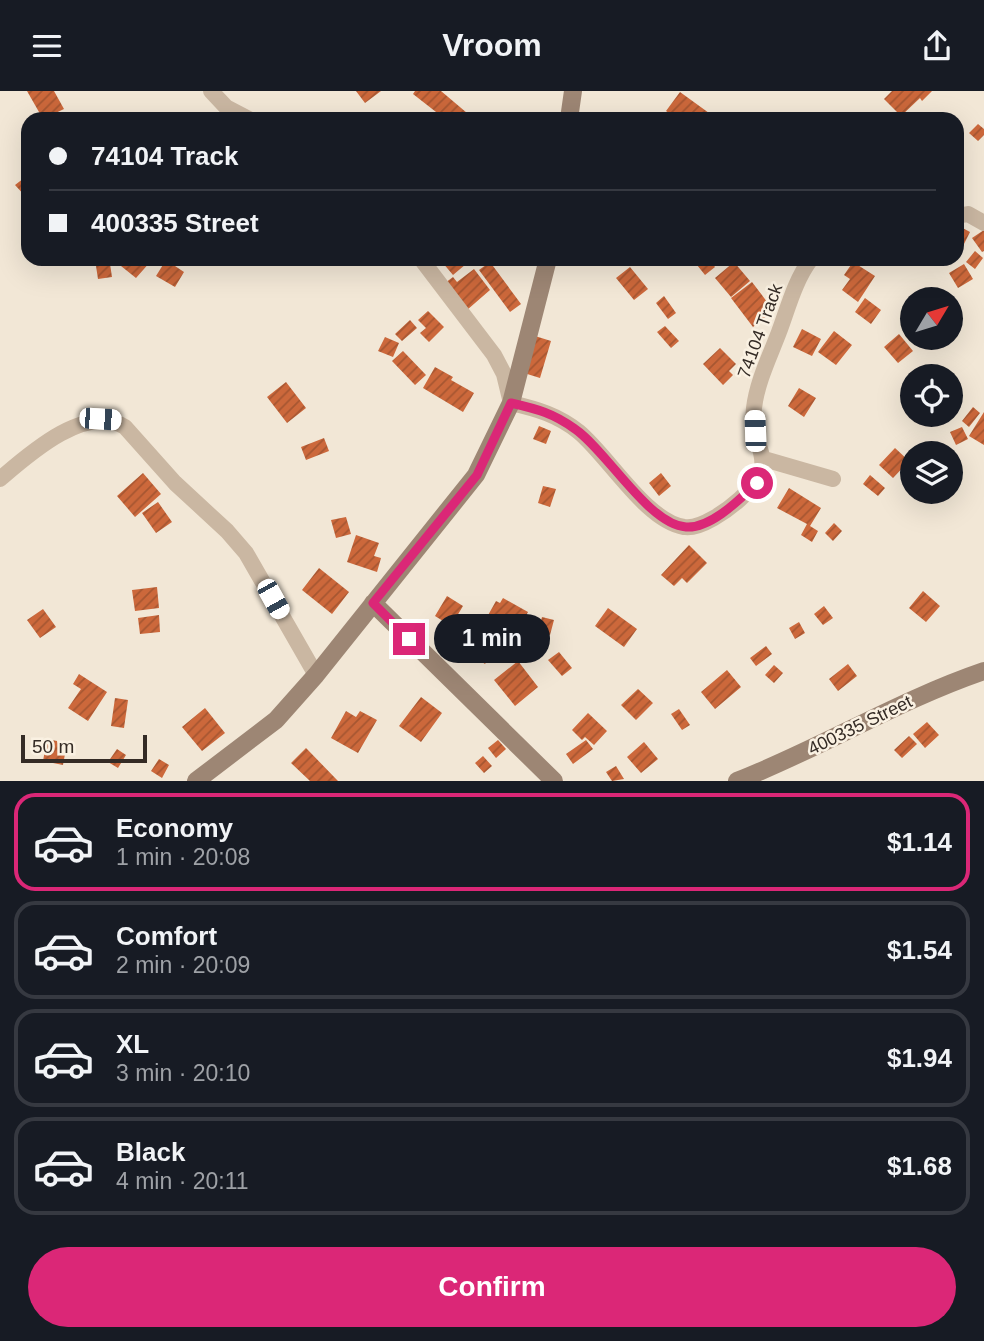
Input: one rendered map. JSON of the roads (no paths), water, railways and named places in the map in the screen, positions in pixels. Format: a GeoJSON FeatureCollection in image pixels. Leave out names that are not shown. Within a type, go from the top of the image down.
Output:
{"type":"FeatureCollection","features":[{"type":"Feature","properties":{"kind":"street"},"geometry":{"type":"LineString","coordinates":[[211,91],[226,107],[236,112]]}},
{"type":"Feature","properties":{"kind":"street"},"geometry":{"type":"LineString","coordinates":[[570,112],[573,91]]}},
{"type":"Feature","properties":{"kind":"street"},"geometry":{"type":"LineString","coordinates":[[964,215],[968,214],[984,223]]}},
{"type":"Feature","properties":{"kind":"street"},"geometry":{"type":"LineString","coordinates":[[426,266],[495,355],[504,374],[511,403]]}},
{"type":"Feature","properties":{"kind":"street"},"geometry":{"type":"LineString","coordinates":[[196,781],[276,720],[316,675],[477,475],[511,403],[546,266]]}},
{"type":"Feature","properties":{"kind":"street","name":"74104 Track"},"geometry":{"type":"LineString","coordinates":[[764,459],[755,431],[754,408],[805,266]]}},
{"type":"Feature","properties":{"kind":"street"},"geometry":{"type":"LineString","coordinates":[[511,403],[543,410],[577,430],[644,503],[669,523],[687,528],[727,512],[757,483],[764,459],[833,479]]}},
{"type":"Feature","properties":{"kind":"street"},"geometry":{"type":"LineString","coordinates":[[0,479],[34,451],[75,426],[100,419],[115,421],[125,427],[175,484],[227,531],[246,553],[316,675]]}},
{"type":"Feature","properties":{"kind":"street"},"geometry":{"type":"LineString","coordinates":[[373,603],[554,781]]}},
{"type":"Feature","properties":{"kind":"street","name":"400335 Street"},"geometry":{"type":"LineString","coordinates":[[737,781],[774,767],[949,683],[984,671]]}}]}
